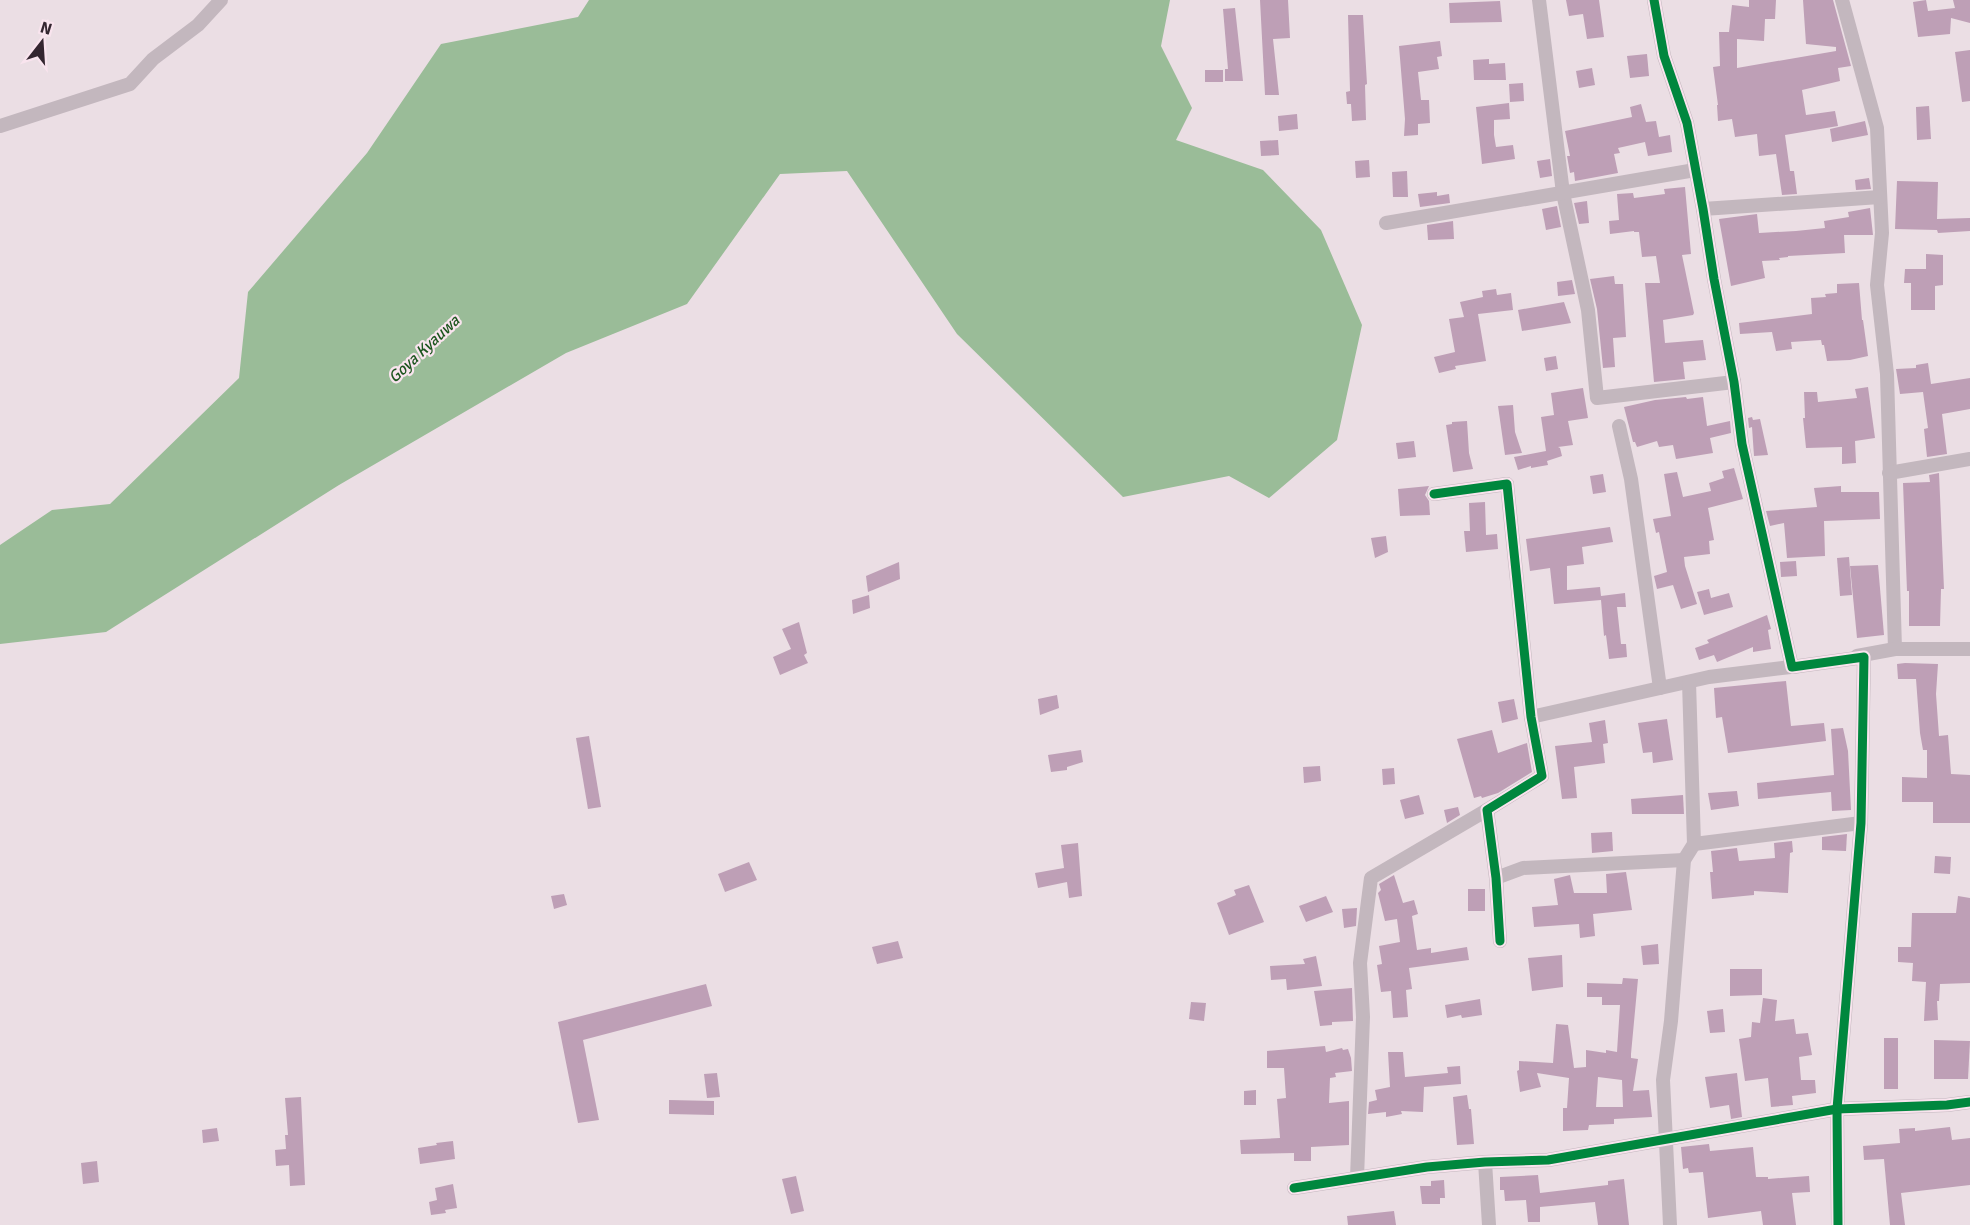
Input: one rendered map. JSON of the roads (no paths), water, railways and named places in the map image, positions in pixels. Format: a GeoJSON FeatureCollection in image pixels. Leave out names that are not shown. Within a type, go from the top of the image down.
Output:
{"type":"FeatureCollection","features":[{"type":"Feature","properties":{"kind":"street"},"geometry":{"type":"LineString","coordinates":[[0,126],[130,84],[153,59],[198,25],[221,0]]}},
{"type":"Feature","properties":{"kind":"street"},"geometry":{"type":"LineString","coordinates":[[1539,0],[1563,193],[1588,310],[1597,398],[1734,382]]}},
{"type":"Feature","properties":{"kind":"street"},"geometry":{"type":"LineString","coordinates":[[1654,0],[1664,56],[1687,123],[1734,382],[1742,444],[1792,667]]}},
{"type":"Feature","properties":{"kind":"street"},"geometry":{"type":"LineString","coordinates":[[1842,0],[1877,128],[1882,232],[1877,285],[1887,374],[1895,649]]}},
{"type":"Feature","properties":{"kind":"street"},"geometry":{"type":"LineString","coordinates":[[1386,223],[1695,170]]}},
{"type":"Feature","properties":{"kind":"street"},"geometry":{"type":"LineString","coordinates":[[1703,209],[1880,197]]}},
{"type":"Feature","properties":{"kind":"street"},"geometry":{"type":"LineString","coordinates":[[1619,426],[1631,479],[1660,688]]}},
{"type":"Feature","properties":{"kind":"street"},"geometry":{"type":"LineString","coordinates":[[1889,473],[1970,459]]}},
{"type":"Feature","properties":{"kind":"street"},"geometry":{"type":"LineString","coordinates":[[1357,1178],[1363,1017],[1360,963],[1371,878],[1542,776],[1531,717],[1507,484],[1434,494]]}},
{"type":"Feature","properties":{"kind":"street"},"geometry":{"type":"LineString","coordinates":[[1792,667],[1895,649],[1970,649]]}},
{"type":"Feature","properties":{"kind":"street"},"geometry":{"type":"LineString","coordinates":[[1531,717],[1689,682],[1864,657],[1861,823],[1838,1109],[1838,1225]]}},
{"type":"Feature","properties":{"kind":"street"},"geometry":{"type":"LineString","coordinates":[[1670,1225],[1663,1080],[1671,1021],[1684,860],[1694,844],[1689,682]]}},
{"type":"Feature","properties":{"kind":"street"},"geometry":{"type":"LineString","coordinates":[[1487,810],[1496,878],[1500,941]]}},
{"type":"Feature","properties":{"kind":"street"},"geometry":{"type":"LineString","coordinates":[[1694,844],[1861,823]]}},
{"type":"Feature","properties":{"kind":"street"},"geometry":{"type":"LineString","coordinates":[[1496,878],[1523,868],[1684,860]]}},
{"type":"Feature","properties":{"kind":"street"},"geometry":{"type":"LineString","coordinates":[[1294,1188],[1427,1167],[1548,1160],[1838,1109],[1970,1102]]}},
{"type":"Feature","properties":{"kind":"street"},"geometry":{"type":"LineString","coordinates":[[1485,1162],[1489,1225]]}},
{"type":"Feature","properties":{"kind":"water","name":"Goya Kyauwa"},"geometry":{"type":"Polygon","coordinates":[[[589,0],[1170,0],[1161,46],[1192,108],[1176,140],[1263,170],[1321,230],[1362,325],[1337,440],[1269,498],[1229,476],[1123,497],[957,334],[847,171],[780,174],[687,304],[566,353],[339,485],[106,632],[0,644],[0,545],[52,510],[110,504],[239,378],[248,292],[367,153],[441,44],[578,17],[589,0]]]}}]}
